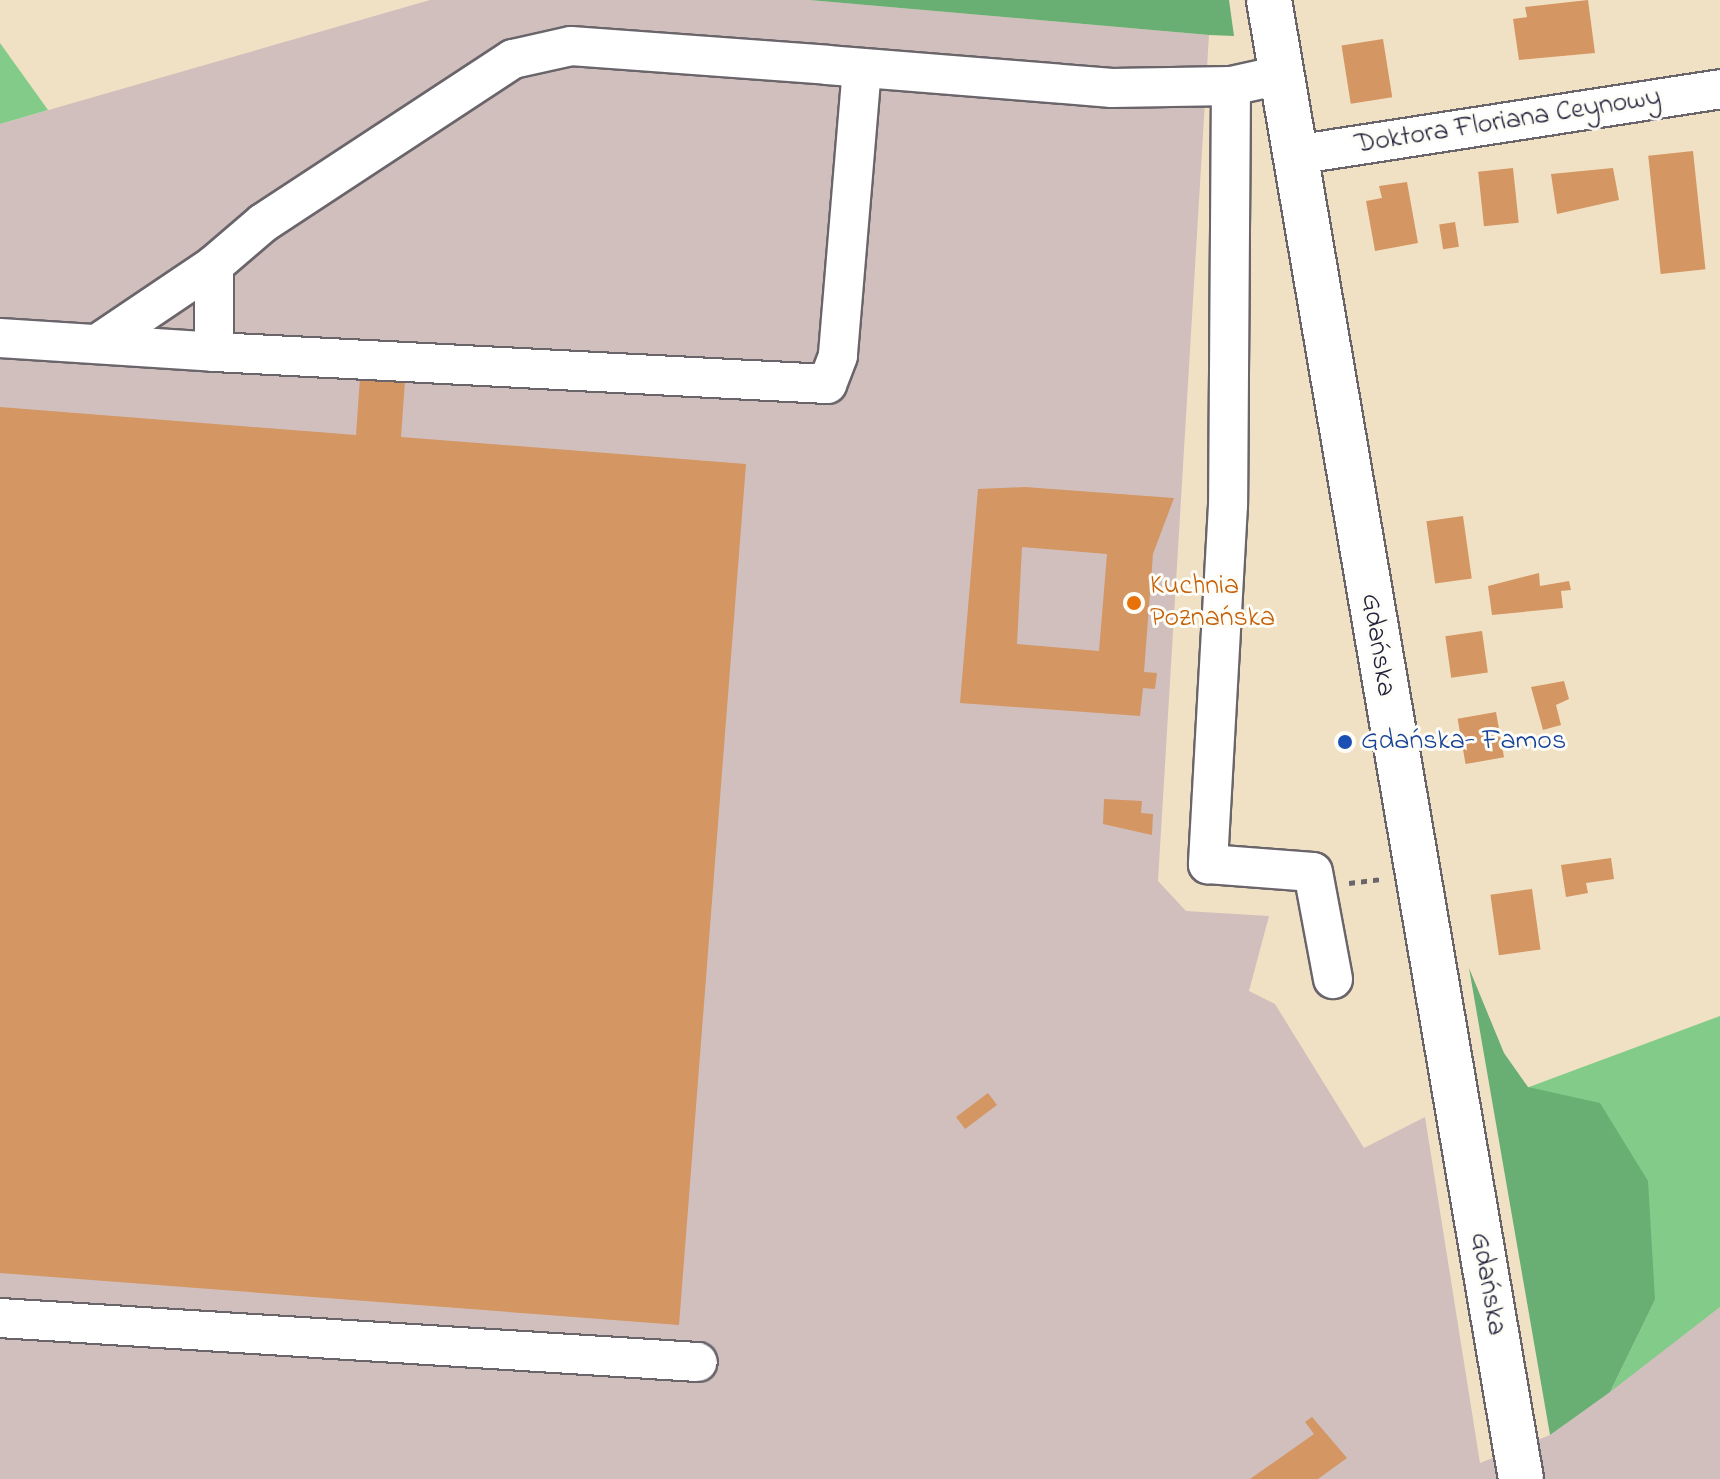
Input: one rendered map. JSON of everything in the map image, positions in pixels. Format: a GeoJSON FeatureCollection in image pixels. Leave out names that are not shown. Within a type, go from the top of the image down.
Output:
{"type":"FeatureCollection","features":[{"type":"Feature","properties":{"kind":"main road","name":"Gdańska"},"geometry":{"type":"LineString","coordinates":[[1269,0],[1521,1479]]}},
{"type":"Feature","properties":{"kind":"street"},"geometry":{"type":"LineString","coordinates":[[97,344],[214,265],[263,223],[513,59],[571,46],[1112,88],[1231,86],[1281,75]]}},
{"type":"Feature","properties":{"kind":"street"},"geometry":{"type":"LineString","coordinates":[[0,338],[827,384],[838,356],[862,68]]}},
{"type":"Feature","properties":{"kind":"street"},"geometry":{"type":"LineString","coordinates":[[1231,86],[1228,505],[1208,864],[1313,872],[1333,979]]}},
{"type":"Feature","properties":{"kind":"street","name":"Doktora Floriana Ceynowy"},"geometry":{"type":"LineString","coordinates":[[1295,155],[1720,89]]}},
{"type":"Feature","properties":{"kind":"street"},"geometry":{"type":"LineString","coordinates":[[214,265],[214,352]]}},
{"type":"Feature","properties":{"kind":"street"},"geometry":{"type":"LineString","coordinates":[[0,1318],[698,1362]]}},
{"type":"Feature","properties":{"kind":"shaded area"},"geometry":{"type":"Polygon","coordinates":[[[430,0],[809,0],[1209,35],[1158,881],[1186,911],[1269,916],[1249,991],[1275,1004],[1364,1148],[1425,1117],[1480,1463],[1550,1435],[1720,1307],[1720,1479],[0,1479],[0,124],[430,0]]]}},
{"type":"Feature","properties":{"kind":"green space"},"geometry":{"type":"Polygon","coordinates":[[[809,0],[1229,0],[1234,36],[1209,35],[809,0]]]}},
{"type":"Feature","properties":{"kind":"green space"},"geometry":{"type":"Polygon","coordinates":[[[0,43],[48,110],[0,124],[0,43]]]}},
{"type":"Feature","properties":{"kind":"green space"},"geometry":{"type":"Polygon","coordinates":[[[1469,968],[1504,1053],[1528,1087],[1600,1103],[1648,1181],[1655,1300],[1610,1392],[1550,1435],[1469,968]]]}},
{"type":"Feature","properties":{"kind":"green space"},"geometry":{"type":"Polygon","coordinates":[[[1720,1016],[1720,1307],[1610,1392],[1655,1300],[1529,1087],[1720,1016]]]}},
{"type":"Feature","properties":{"kind":"building"},"geometry":{"type":"Polygon","coordinates":[[[1588,0],[1595,53],[1519,60],[1513,19],[1527,17],[1525,7],[1588,0]]]}},
{"type":"Feature","properties":{"kind":"building"},"geometry":{"type":"Polygon","coordinates":[[[1383,39],[1392,97],[1351,104],[1342,46],[1383,39]]]}},
{"type":"Feature","properties":{"kind":"building"},"geometry":{"type":"Polygon","coordinates":[[[1693,151],[1705,269],[1661,274],[1648,156],[1693,151]]]}},
{"type":"Feature","properties":{"kind":"building"},"geometry":{"type":"Polygon","coordinates":[[[1513,168],[1519,223],[1484,226],[1478,172],[1513,168]]]}},
{"type":"Feature","properties":{"kind":"building"},"geometry":{"type":"Polygon","coordinates":[[[1613,168],[1619,200],[1557,214],[1551,174],[1613,168]]]}},
{"type":"Feature","properties":{"kind":"building"},"geometry":{"type":"Polygon","coordinates":[[[1407,182],[1418,243],[1375,251],[1366,201],[1382,198],[1379,186],[1407,182]]]}},
{"type":"Feature","properties":{"kind":"building"},"geometry":{"type":"Polygon","coordinates":[[[1455,222],[1459,247],[1443,249],[1439,225],[1455,222]]]}},
{"type":"Feature","properties":{"kind":"building"},"geometry":{"type":"Polygon","coordinates":[[[360,378],[405,381],[401,437],[746,464],[679,1325],[0,1273],[0,407],[356,435],[360,378]]]}},
{"type":"Feature","properties":{"kind":"building"},"geometry":{"type":"Polygon","coordinates":[[[1025,487],[1174,498],[1153,554],[1144,672],[1157,673],[1155,689],[1143,688],[1140,716],[960,703],[978,489],[1025,487]],[[1022,547],[1017,644],[1099,651],[1107,554],[1022,547]]]}},
{"type":"Feature","properties":{"kind":"building"},"geometry":{"type":"Polygon","coordinates":[[[1463,516],[1472,578],[1435,584],[1426,521],[1463,516]]]}},
{"type":"Feature","properties":{"kind":"building"},"geometry":{"type":"Polygon","coordinates":[[[1539,573],[1540,586],[1569,581],[1571,590],[1561,591],[1563,608],[1492,615],[1488,586],[1539,573]]]}},
{"type":"Feature","properties":{"kind":"building"},"geometry":{"type":"Polygon","coordinates":[[[1482,631],[1488,673],[1451,678],[1445,636],[1482,631]]]}},
{"type":"Feature","properties":{"kind":"building"},"geometry":{"type":"Polygon","coordinates":[[[1564,681],[1569,699],[1556,705],[1561,725],[1543,730],[1531,687],[1564,681]]]}},
{"type":"Feature","properties":{"kind":"building"},"geometry":{"type":"Polygon","coordinates":[[[1496,712],[1504,757],[1466,764],[1458,719],[1496,712]]]}},
{"type":"Feature","properties":{"kind":"building"},"geometry":{"type":"Polygon","coordinates":[[[1104,799],[1142,801],[1141,813],[1153,814],[1152,835],[1103,824],[1104,799]]]}},
{"type":"Feature","properties":{"kind":"building"},"geometry":{"type":"Polygon","coordinates":[[[1611,858],[1614,879],[1586,883],[1588,893],[1566,897],[1561,865],[1611,858]]]}},
{"type":"Feature","properties":{"kind":"building"},"geometry":{"type":"Polygon","coordinates":[[[1532,889],[1540,949],[1499,955],[1490,895],[1532,889]]]}},
{"type":"Feature","properties":{"kind":"building"},"geometry":{"type":"Polygon","coordinates":[[[988,1093],[997,1105],[965,1129],[956,1117],[988,1093]]]}},
{"type":"Feature","properties":{"kind":"building"},"geometry":{"type":"Polygon","coordinates":[[[1312,1417],[1347,1458],[1318,1479],[1250,1479],[1314,1434],[1305,1422],[1312,1417]]]}},
{"type":"Feature","properties":{"kind":"place","name":"Kuchnia Poznańska"},"geometry":{"type":"Point","coordinates":[1134,603]}},
{"type":"Feature","properties":{"kind":"place","name":"Gdańska- Famos"},"geometry":{"type":"Point","coordinates":[1345,742]}}]}
